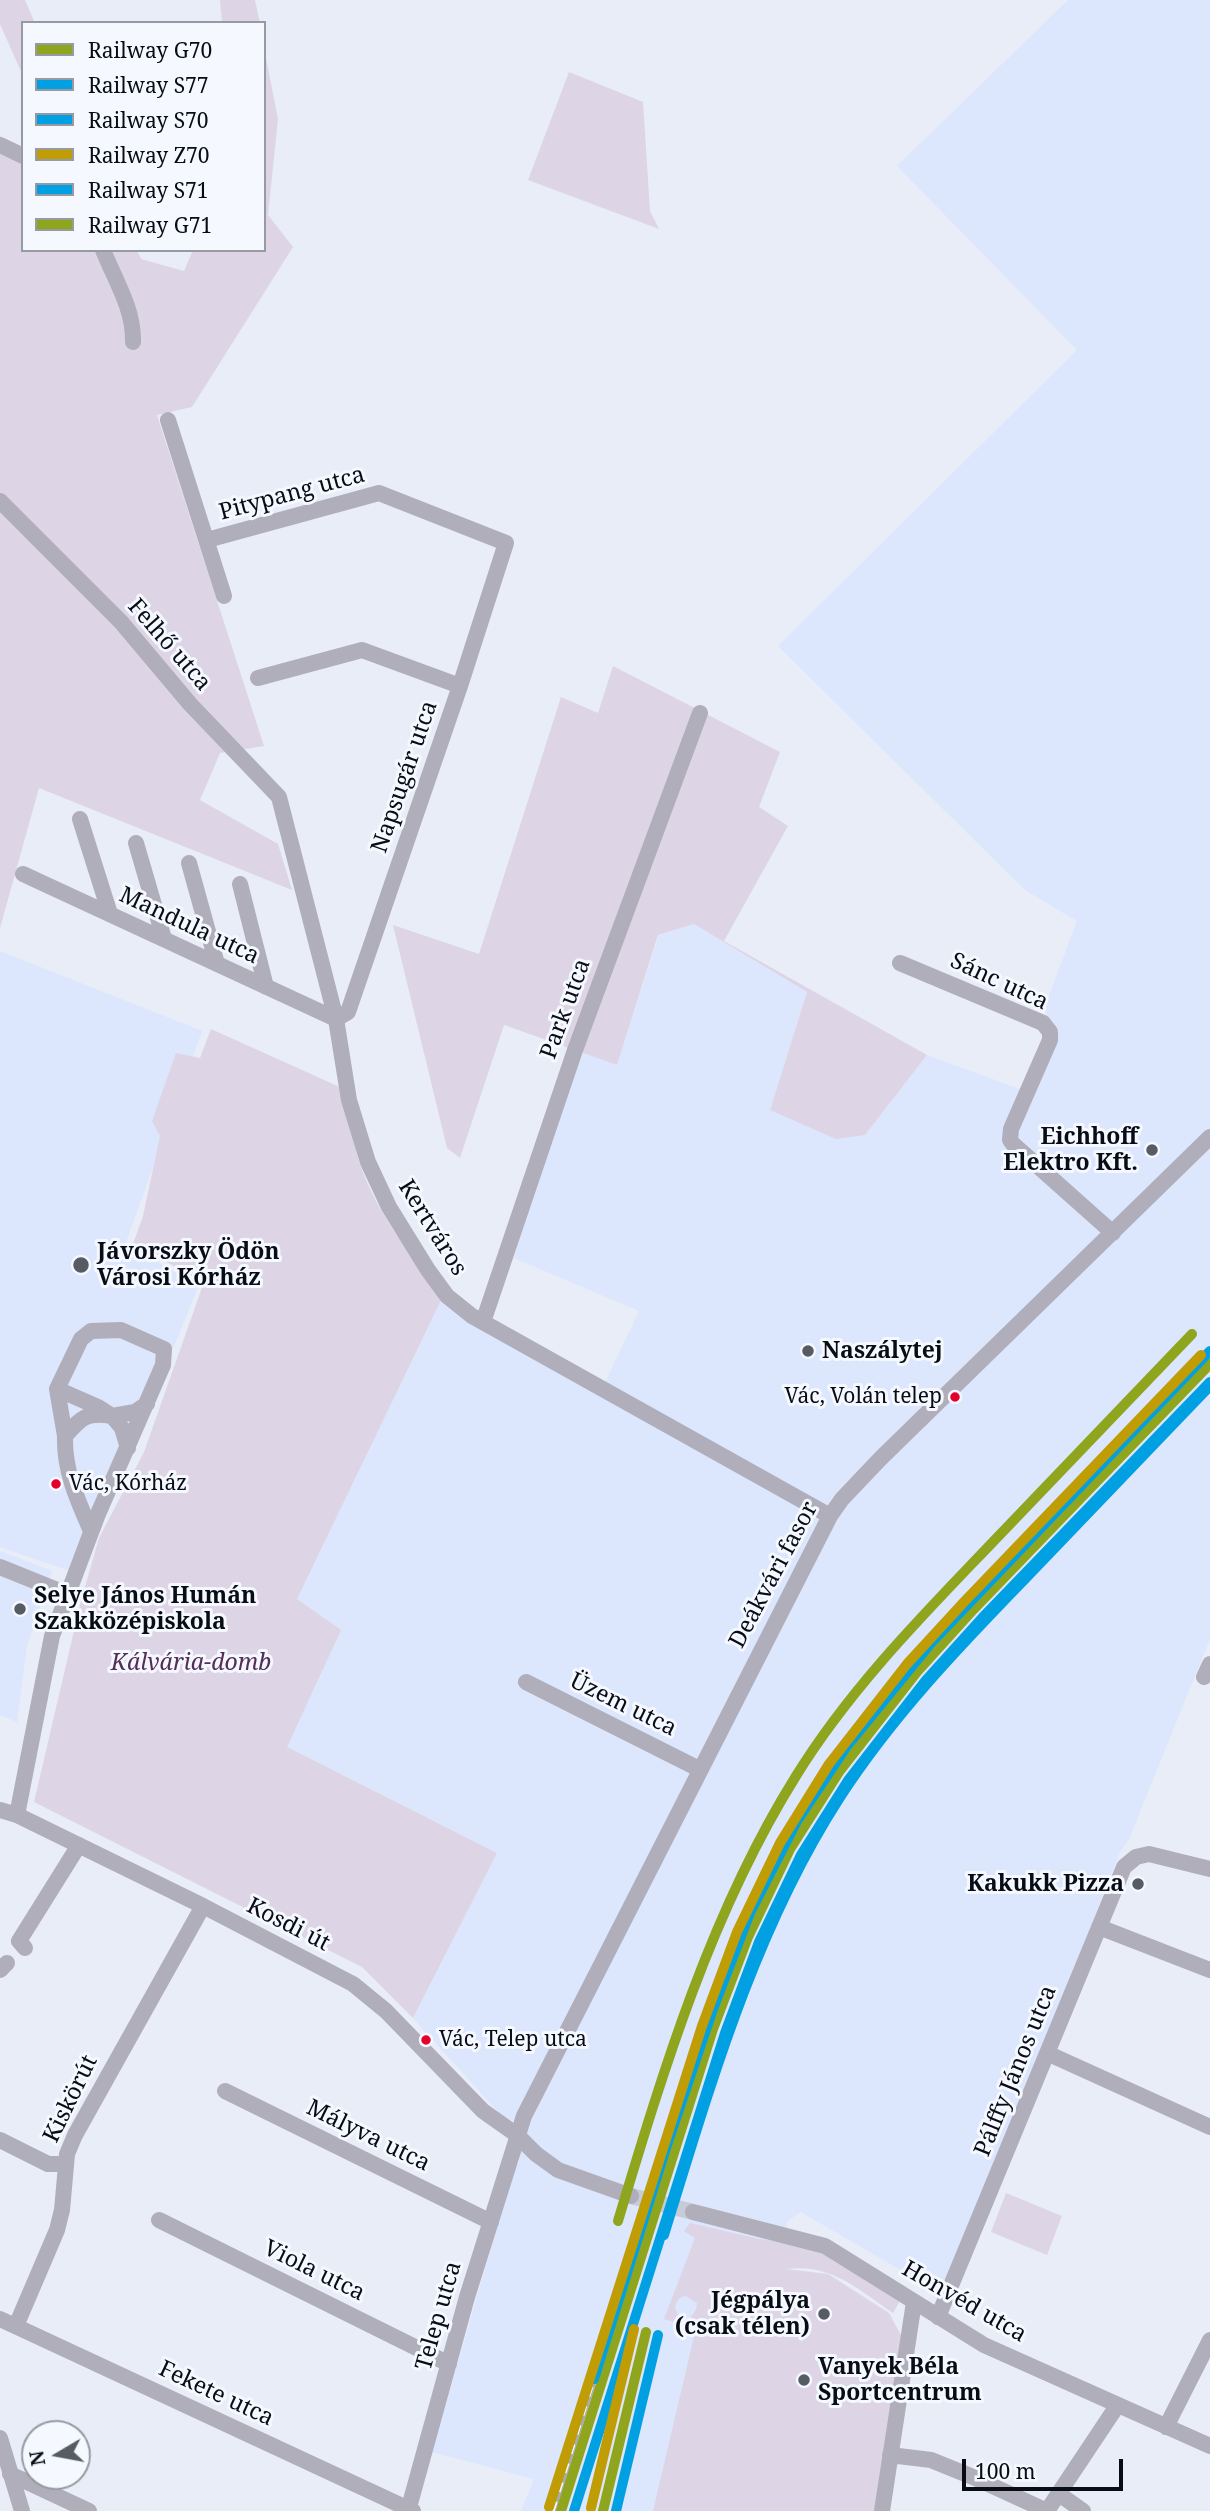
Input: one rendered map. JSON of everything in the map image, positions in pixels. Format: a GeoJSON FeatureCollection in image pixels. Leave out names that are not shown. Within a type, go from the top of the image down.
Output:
{"type":"FeatureCollection","features":[{"type":"Feature","properties":{"kind":"street"},"geometry":{"type":"LineString","coordinates":[[0,145],[21,155]]}},
{"type":"Feature","properties":{"kind":"street"},"geometry":{"type":"LineString","coordinates":[[104,252],[130,312],[134,327],[133,342]]}},
{"type":"Feature","properties":{"kind":"street"},"geometry":{"type":"LineString","coordinates":[[168,420],[224,596]]}},
{"type":"Feature","properties":{"kind":"street","name":"Pitypang utca"},"geometry":{"type":"LineString","coordinates":[[207,540],[379,494],[506,543]]}},
{"type":"Feature","properties":{"kind":"street","name":"Felhő utca"},"geometry":{"type":"LineString","coordinates":[[0,501],[121,622],[190,704],[279,797]]}},
{"type":"Feature","properties":{"kind":"street","name":"Napsugár utca"},"geometry":{"type":"LineString","coordinates":[[336,1019],[348,1012],[506,543]]}},
{"type":"Feature","properties":{"kind":"street"},"geometry":{"type":"LineString","coordinates":[[258,678],[362,650],[460,686]]}},
{"type":"Feature","properties":{"kind":"street","name":"Park utca"},"geometry":{"type":"LineString","coordinates":[[483,1322],[575,1050],[700,713]]}},
{"type":"Feature","properties":{"kind":"street","name":"Kertváros"},"geometry":{"type":"LineString","coordinates":[[279,797],[336,1019],[354,1120],[368,1162],[389,1207],[447,1296],[483,1322],[830,1516]]}},
{"type":"Feature","properties":{"kind":"street"},"geometry":{"type":"LineString","coordinates":[[80,819],[110,914]]}},
{"type":"Feature","properties":{"kind":"street"},"geometry":{"type":"LineString","coordinates":[[136,843],[164,939]]}},
{"type":"Feature","properties":{"kind":"street"},"geometry":{"type":"LineString","coordinates":[[189,863],[217,964]]}},
{"type":"Feature","properties":{"kind":"street","name":"Mandula utca"},"geometry":{"type":"LineString","coordinates":[[23,874],[336,1019]]}},
{"type":"Feature","properties":{"kind":"street"},"geometry":{"type":"LineString","coordinates":[[240,884],[266,987]]}},
{"type":"Feature","properties":{"kind":"street","name":"Sánc utca"},"geometry":{"type":"LineString","coordinates":[[900,963],[1043,1023],[1050,1032],[1050,1040],[1011,1129],[1010,1140],[1113,1233]]}},
{"type":"Feature","properties":{"kind":"street","name":"Deákvári fasor"},"geometry":{"type":"LineString","coordinates":[[517,2135],[533,2096],[830,1516],[842,1499],[881,1458],[1210,1137]]}},
{"type":"Feature","properties":{"kind":"street"},"geometry":{"type":"LineString","coordinates":[[17,1815],[47,1656],[67,1594],[90,1531],[163,1365],[164,1349],[121,1330],[91,1331],[81,1339],[57,1389],[65,1436],[64,1460],[90,1531]]}},
{"type":"Feature","properties":{"kind":"street"},"geometry":{"type":"LineString","coordinates":[[57,1389],[112,1416],[122,1428],[128,1448]]}},
{"type":"Feature","properties":{"kind":"street"},"geometry":{"type":"LineString","coordinates":[[65,1436],[83,1416],[112,1416],[135,1412],[147,1404]]}},
{"type":"Feature","properties":{"kind":"street"},"geometry":{"type":"LineString","coordinates":[[0,1567],[67,1594]]}},
{"type":"Feature","properties":{"kind":"street","name":"Üzem utca"},"geometry":{"type":"LineString","coordinates":[[526,1682],[699,1769]]}},
{"type":"Feature","properties":{"kind":"street","name":"Kosdi út"},"geometry":{"type":"LineString","coordinates":[[0,1810],[17,1815],[203,1906],[353,1984],[386,2011],[483,2111],[517,2135]]}},
{"type":"Feature","properties":{"kind":"street"},"geometry":{"type":"LineString","coordinates":[[25,1948],[19,1941],[79,1845]]}},
{"type":"Feature","properties":{"kind":"street","name":"Pálffy János utca"},"geometry":{"type":"LineString","coordinates":[[938,2317],[1049,2054],[1124,1867],[1136,1857],[1149,1854],[1210,1869]]}},
{"type":"Feature","properties":{"kind":"street","name":"Kiskörút"},"geometry":{"type":"LineString","coordinates":[[16,2326],[57,2230],[62,2210],[67,2154],[88,2109],[203,1906]]}},
{"type":"Feature","properties":{"kind":"street"},"geometry":{"type":"LineString","coordinates":[[1099,1927],[1210,1970]]}},
{"type":"Feature","properties":{"kind":"street"},"geometry":{"type":"LineString","coordinates":[[1049,2054],[1210,2127]]}},
{"type":"Feature","properties":{"kind":"street","name":"Mályva utca"},"geometry":{"type":"LineString","coordinates":[[225,2091],[491,2222]]}},
{"type":"Feature","properties":{"kind":"street"},"geometry":{"type":"LineString","coordinates":[[517,2135],[536,2154],[558,2170],[631,2196]]}},
{"type":"Feature","properties":{"kind":"street","name":"Telep utca"},"geometry":{"type":"LineString","coordinates":[[410,2510],[449,2364],[517,2135]]}},
{"type":"Feature","properties":{"kind":"street"},"geometry":{"type":"LineString","coordinates":[[0,2140],[48,2164],[66,2164]]}},
{"type":"Feature","properties":{"kind":"street","name":"Honvéd utca"},"geometry":{"type":"LineString","coordinates":[[693,2212],[825,2245],[984,2345],[1210,2446]]}},
{"type":"Feature","properties":{"kind":"street","name":"Viola utca"},"geometry":{"type":"LineString","coordinates":[[159,2220],[449,2364]]}},
{"type":"Feature","properties":{"kind":"street"},"geometry":{"type":"LineString","coordinates":[[882,2511],[914,2302]]}},
{"type":"Feature","properties":{"kind":"street","name":"Fekete utca"},"geometry":{"type":"LineString","coordinates":[[0,2319],[410,2510]]}},
{"type":"Feature","properties":{"kind":"street"},"geometry":{"type":"LineString","coordinates":[[1166,2427],[1210,2340]]}},
{"type":"Feature","properties":{"kind":"street"},"geometry":{"type":"LineString","coordinates":[[890,2455],[930,2460],[1047,2511],[1117,2406]]}},
{"type":"Feature","properties":{"kind":"street"},"geometry":{"type":"LineString","coordinates":[[0,2438],[22,2511]]}},
{"type":"Feature","properties":{"kind":"street"},"geometry":{"type":"LineString","coordinates":[[10,2474],[89,2511]]}},
{"type":"Feature","properties":{"kind":"street"},"geometry":{"type":"LineString","coordinates":[[1059,2494],[1083,2511]]}},
{"type":"Feature","properties":{"kind":"shaded area"},"geometry":{"type":"Polygon","coordinates":[[[1068,0],[1210,0],[1210,1639],[1129,1839],[1120,1852],[1026,2091],[940,2293],[801,2212],[787,2221],[786,2269],[752,2282],[737,2301],[676,2489],[704,2511],[521,2511],[534,2479],[432,2452],[515,2166],[519,2164],[522,2126],[500,2114],[413,2018],[497,1853],[286,1747],[340,1630],[296,1600],[445,1292],[600,1393],[639,1311],[514,1258],[573,1049],[617,1065],[659,935],[694,924],[807,992],[770,1110],[865,1135],[927,1055],[1022,1090],[1053,1028],[1044,1009],[1077,921],[1025,890],[778,646],[1077,350],[897,166],[1068,0]]]}},
{"type":"Feature","properties":{"kind":"shaded area","name":"Jávorszky Ödön Városi Kórház"},"geometry":{"type":"Polygon","coordinates":[[[0,951],[202,1031],[126,1242],[198,1287],[82,1575],[0,1547],[0,951]]]}},
{"type":"Feature","properties":{"kind":"shaded area","name":"Selye János Humán Szakközépiskola"},"geometry":{"type":"Polygon","coordinates":[[[0,1551],[52,1571],[27,1646],[17,1722],[0,1715],[0,1551]]]}},
{"type":"Feature","properties":{"kind":"green space"},"geometry":{"type":"Polygon","coordinates":[[[0,0],[25,0],[34,21],[21,21],[21,71],[0,24],[0,0]]]}},
{"type":"Feature","properties":{"kind":"green space"},"geometry":{"type":"Polygon","coordinates":[[[220,0],[255,0],[260,21],[222,21],[220,0]]]}},
{"type":"Feature","properties":{"kind":"green space"},"geometry":{"type":"Polygon","coordinates":[[[266,58],[278,119],[268,215],[293,247],[192,407],[157,415],[264,746],[220,753],[200,800],[278,844],[292,890],[39,788],[0,928],[0,136],[21,146],[21,252],[138,252],[141,259],[184,271],[192,252],[266,252],[266,58]]]}},
{"type":"Feature","properties":{"kind":"green space"},"geometry":{"type":"Polygon","coordinates":[[[569,72],[643,102],[650,211],[659,229],[528,180],[569,72]]]}},
{"type":"Feature","properties":{"kind":"green space"},"geometry":{"type":"Polygon","coordinates":[[[613,666],[780,752],[759,807],[788,826],[724,941],[927,1055],[865,1135],[836,1139],[770,1110],[807,992],[694,924],[658,935],[617,1065],[504,1025],[460,1158],[447,1148],[393,925],[479,954],[561,697],[598,713],[613,666]]]}},
{"type":"Feature","properties":{"kind":"green space","name":"Kálvária-domb"},"geometry":{"type":"Polygon","coordinates":[[[211,1029],[342,1088],[353,1138],[368,1185],[407,1249],[445,1292],[297,1599],[341,1630],[287,1747],[497,1853],[413,2018],[362,1967],[34,1802],[81,1601],[99,1538],[144,1452],[204,1282],[133,1244],[143,1216],[160,1136],[152,1121],[176,1053],[200,1058],[211,1029]]]}},
{"type":"Feature","properties":{"kind":"green space"},"geometry":{"type":"Polygon","coordinates":[[[1006,2193],[1062,2216],[1047,2255],[991,2232],[1006,2193]]]}},
{"type":"Feature","properties":{"kind":"green space","name":"Vanyek Béla Sportcentrum"},"geometry":{"type":"Polygon","coordinates":[[[690,2223],[832,2254],[900,2301],[893,2313],[856,2287],[830,2274],[802,2268],[786,2269],[828,2274],[889,2313],[902,2337],[875,2511],[653,2511],[696,2328],[688,2325],[697,2303],[686,2296],[680,2298],[675,2306],[678,2323],[664,2319],[695,2238],[684,2231],[690,2223]]]}},
{"type":"Feature","properties":{"kind":"tunnel"},"geometry":{"type":"LineString","coordinates":[[631,2196],[693,2212]]}},
{"type":"Feature","properties":{"kind":"railway"},"geometry":{"type":"LineString","coordinates":[[553,2511],[594,2379]]}},
{"type":"Feature","properties":{"kind":"rail line","name":"G71"},"geometry":{"type":"LineString","coordinates":[[618,2221],[672,2049],[714,1936],[766,1828],[796,1776],[839,1714],[887,1655],[1192,1334]]}},
{"type":"Feature","properties":{"kind":"rail line","name":"S77"},"geometry":{"type":"LineString","coordinates":[[594,2379],[665,2151],[713,2009],[750,1913],[797,1821],[847,1746],[931,1643],[1210,1351]]}},
{"type":"Feature","properties":{"kind":"rail line","name":"Z70"},"geometry":{"type":"LineString","coordinates":[[549,2507],[702,2026],[737,1932],[780,1843],[829,1764],[907,1664],[1201,1355]]}},
{"type":"Feature","properties":{"kind":"rail line","name":"G70"},"geometry":{"type":"LineString","coordinates":[[561,2511],[713,2029],[748,1937],[790,1849],[839,1772],[917,1672],[973,1610],[1210,1364]]}},
{"type":"Feature","properties":{"kind":"rail line","name":"S70"},"geometry":{"type":"LineString","coordinates":[[574,2511],[725,2033],[759,1942],[801,1855],[849,1779],[926,1680],[982,1618],[1210,1382]]}},
{"type":"Feature","properties":{"kind":"rail line","name":"S71"},"geometry":{"type":"LineString","coordinates":[[664,2235],[717,2067],[758,1956],[782,1902],[839,1799],[881,1740],[952,1656],[1210,1386]]}},
{"type":"Feature","properties":{"kind":"rail line","name":"Z70"},"geometry":{"type":"LineString","coordinates":[[591,2508],[634,2329]]}},
{"type":"Feature","properties":{"kind":"rail line","name":"G70"},"geometry":{"type":"LineString","coordinates":[[603,2511],[646,2332]]}},
{"type":"Feature","properties":{"kind":"rail line","name":"S70"},"geometry":{"type":"LineString","coordinates":[[616,2511],[658,2335]]}},
{"type":"Feature","properties":{"kind":"place","name":"Eichhoff Elektro Kft."},"geometry":{"type":"Point","coordinates":[1152,1150]}},
{"type":"Feature","properties":{"kind":"place","name":"Jávorszky Ödön Városi Kórház"},"geometry":{"type":"Point","coordinates":[81,1265]}},
{"type":"Feature","properties":{"kind":"place","name":"Naszálytej"},"geometry":{"type":"Point","coordinates":[808,1351]}},
{"type":"Feature","properties":{"kind":"place","name":"Vác, Volán telep"},"geometry":{"type":"Point","coordinates":[955,1397]}},
{"type":"Feature","properties":{"kind":"place","name":"Vác, Kórház"},"geometry":{"type":"Point","coordinates":[56,1484]}},
{"type":"Feature","properties":{"kind":"place","name":"Selye János Humán Szakközépiskola"},"geometry":{"type":"Point","coordinates":[20,1609]}},
{"type":"Feature","properties":{"kind":"place","name":"Kakukk Pizza"},"geometry":{"type":"Point","coordinates":[1138,1884]}},
{"type":"Feature","properties":{"kind":"place","name":"Vác, Telep utca"},"geometry":{"type":"Point","coordinates":[426,2040]}},
{"type":"Feature","properties":{"kind":"place","name":"Jégpálya (csak télen)"},"geometry":{"type":"Point","coordinates":[824,2314]}},
{"type":"Feature","properties":{"kind":"place","name":"Vanyek Béla Sportcentrum"},"geometry":{"type":"Point","coordinates":[804,2380]}}]}
